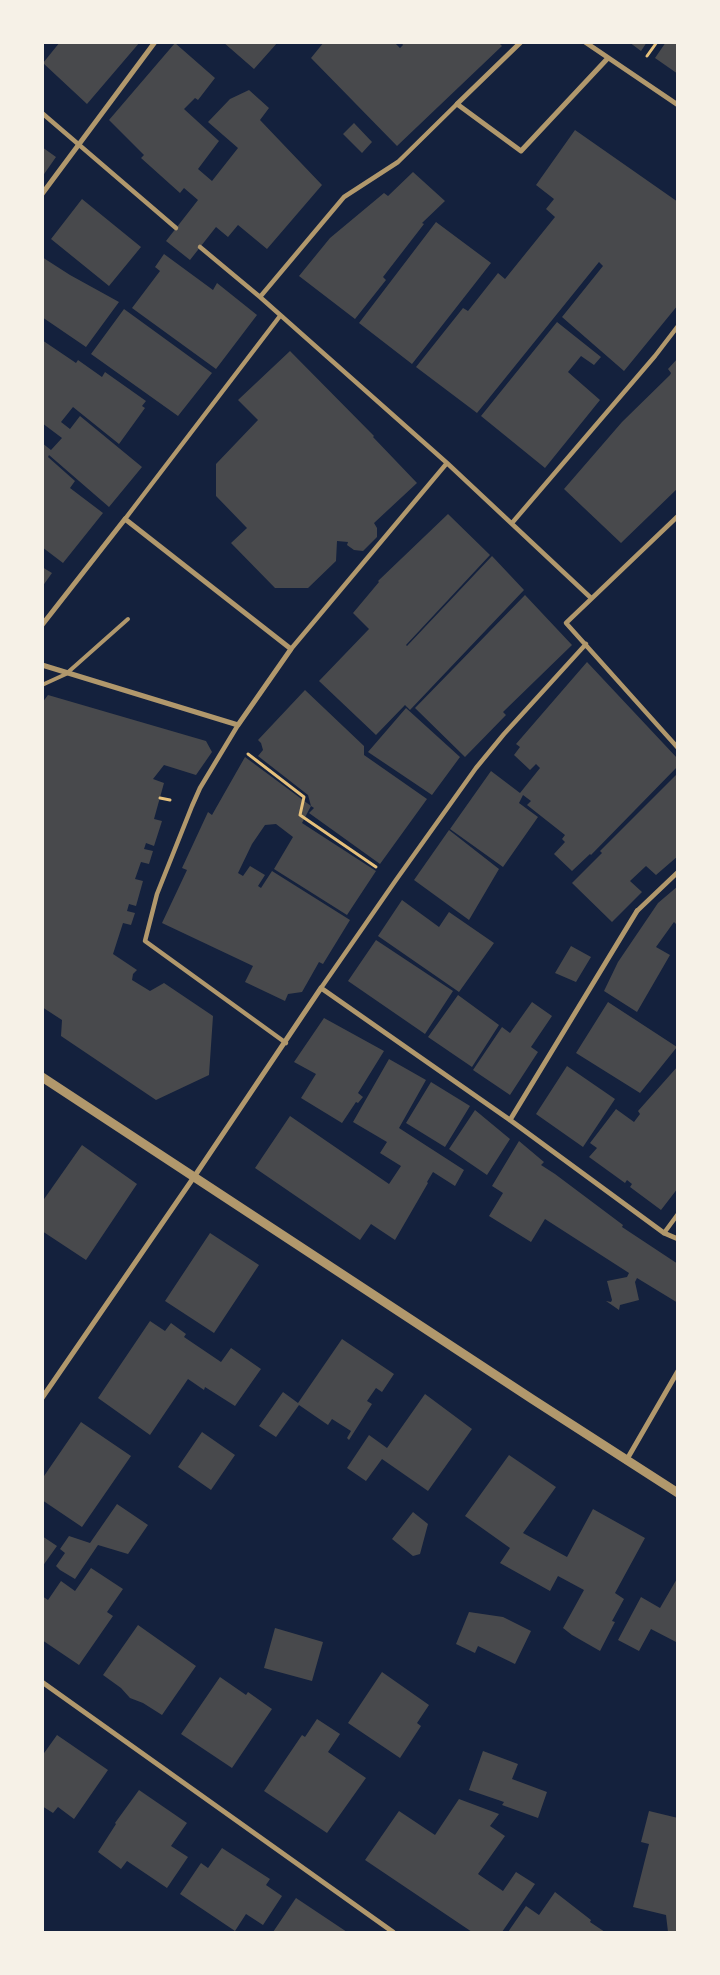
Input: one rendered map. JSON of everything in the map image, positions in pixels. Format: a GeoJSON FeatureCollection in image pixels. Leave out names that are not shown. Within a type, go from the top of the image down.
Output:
{"type":"FeatureCollection","features":[{"type":"Feature","properties":{"kind":"street"},"geometry":{"type":"LineString","coordinates":[[42,194],[77,144],[155,42]]}},
{"type":"Feature","properties":{"kind":"street"},"geometry":{"type":"LineString","coordinates":[[260,297],[344,197],[398,162],[521,42]]}},
{"type":"Feature","properties":{"kind":"street"},"geometry":{"type":"LineString","coordinates":[[585,42],[678,105]]}},
{"type":"Feature","properties":{"kind":"street"},"geometry":{"type":"LineString","coordinates":[[457,104],[521,151],[608,58]]}},
{"type":"Feature","properties":{"kind":"street"},"geometry":{"type":"LineString","coordinates":[[42,113],[176,228]]}},
{"type":"Feature","properties":{"kind":"street"},"geometry":{"type":"LineString","coordinates":[[200,247],[260,297],[447,463],[591,598]]}},
{"type":"Feature","properties":{"kind":"street"},"geometry":{"type":"LineString","coordinates":[[42,625],[280,316]]}},
{"type":"Feature","properties":{"kind":"street"},"geometry":{"type":"LineString","coordinates":[[512,523],[655,356],[678,326]]}},
{"type":"Feature","properties":{"kind":"street"},"geometry":{"type":"LineString","coordinates":[[286,1043],[145,942],[157,894],[192,806],[238,725],[291,648],[447,463]]}},
{"type":"Feature","properties":{"kind":"street"},"geometry":{"type":"LineString","coordinates":[[678,516],[566,622],[678,748]]}},
{"type":"Feature","properties":{"kind":"street"},"geometry":{"type":"LineString","coordinates":[[125,519],[291,648]]}},
{"type":"Feature","properties":{"kind":"street"},"geometry":{"type":"LineString","coordinates":[[42,1398],[286,1043],[321,988],[476,768],[504,734],[586,644]]}},
{"type":"Feature","properties":{"kind":"street"},"geometry":{"type":"LineString","coordinates":[[45,667],[238,725]]}},
{"type":"Feature","properties":{"kind":"street"},"geometry":{"type":"LineString","coordinates":[[510,1120],[637,911],[678,872]]}},
{"type":"Feature","properties":{"kind":"street"},"geometry":{"type":"LineString","coordinates":[[321,988],[510,1120],[664,1233],[678,1239]]}},
{"type":"Feature","properties":{"kind":"street"},"geometry":{"type":"LineString","coordinates":[[42,1077],[626,1461],[678,1493]]}},
{"type":"Feature","properties":{"kind":"street"},"geometry":{"type":"LineString","coordinates":[[664,1233],[678,1214]]}},
{"type":"Feature","properties":{"kind":"street"},"geometry":{"type":"LineString","coordinates":[[626,1461],[678,1371]]}},
{"type":"Feature","properties":{"kind":"street"},"geometry":{"type":"LineString","coordinates":[[42,1682],[393,1932]]}},
{"type":"Feature","properties":{"kind":"lane"},"geometry":{"type":"LineString","coordinates":[[42,685],[66,674],[128,619]]}},
{"type":"Feature","properties":{"kind":"path"},"geometry":{"type":"LineString","coordinates":[[229,739],[304,796],[300,815],[396,880]]}},
{"type":"Feature","properties":{"kind":"building"},"geometry":{"type":"Polygon","coordinates":[[[60,42],[140,42],[87,104],[43,63],[60,42]]]}},
{"type":"Feature","properties":{"kind":"building"},"geometry":{"type":"Polygon","coordinates":[[[223,42],[278,42],[254,69],[223,42]]]}},
{"type":"Feature","properties":{"kind":"building"},"geometry":{"type":"Polygon","coordinates":[[[324,42],[394,42],[400,48],[403,45],[401,42],[498,42],[502,46],[397,146],[311,58],[324,42]]]}},
{"type":"Feature","properties":{"kind":"building"},"geometry":{"type":"Polygon","coordinates":[[[629,42],[647,42],[641,51],[629,42]]]}},
{"type":"Feature","properties":{"kind":"building"},"geometry":{"type":"Polygon","coordinates":[[[666,42],[678,42],[678,74],[655,58],[666,42]]]}},
{"type":"Feature","properties":{"kind":"building"},"geometry":{"type":"Polygon","coordinates":[[[175,43],[215,78],[198,100],[195,98],[184,109],[219,141],[198,169],[212,181],[238,148],[208,122],[230,99],[249,90],[269,108],[260,120],[322,185],[267,249],[238,225],[228,237],[216,227],[190,260],[166,241],[198,200],[184,188],[180,193],[141,158],[144,155],[109,120],[175,43]]]}},
{"type":"Feature","properties":{"kind":"building"},"geometry":{"type":"Polygon","coordinates":[[[354,123],[372,142],[362,153],[343,134],[354,123]]]}},
{"type":"Feature","properties":{"kind":"building"},"geometry":{"type":"Polygon","coordinates":[[[575,130],[678,202],[678,305],[624,371],[562,317],[603,266],[599,262],[477,413],[416,367],[463,308],[468,311],[498,273],[505,279],[555,217],[546,209],[554,199],[536,185],[575,130]]]}},
{"type":"Feature","properties":{"kind":"building"},"geometry":{"type":"Polygon","coordinates":[[[42,147],[56,157],[42,177],[42,147]]]}},
{"type":"Feature","properties":{"kind":"building"},"geometry":{"type":"Polygon","coordinates":[[[413,172],[445,201],[422,223],[424,224],[383,277],[386,280],[355,319],[299,276],[330,238],[384,193],[388,196],[413,172]]]}},
{"type":"Feature","properties":{"kind":"building"},"geometry":{"type":"Polygon","coordinates":[[[82,199],[141,247],[109,286],[51,239],[82,199]]]}},
{"type":"Feature","properties":{"kind":"building"},"geometry":{"type":"Polygon","coordinates":[[[436,222],[491,263],[412,364],[359,323],[436,222]]]}},
{"type":"Feature","properties":{"kind":"building"},"geometry":{"type":"Polygon","coordinates":[[[164,254],[213,290],[217,283],[257,315],[216,369],[132,308],[160,271],[155,267],[164,254]]]}},
{"type":"Feature","properties":{"kind":"building"},"geometry":{"type":"Polygon","coordinates":[[[42,257],[119,302],[86,347],[42,317],[42,257]]]}},
{"type":"Feature","properties":{"kind":"building"},"geometry":{"type":"Polygon","coordinates":[[[124,309],[212,373],[178,416],[91,354],[124,309]]]}},
{"type":"Feature","properties":{"kind":"building"},"geometry":{"type":"Polygon","coordinates":[[[557,322],[601,357],[594,365],[581,356],[568,372],[600,400],[545,468],[481,416],[557,322]]]}},
{"type":"Feature","properties":{"kind":"building"},"geometry":{"type":"Polygon","coordinates":[[[42,340],[76,363],[78,360],[102,377],[105,372],[146,401],[142,406],[145,408],[119,444],[73,407],[61,422],[70,429],[80,416],[142,467],[109,507],[49,455],[48,457],[75,481],[70,488],[103,513],[63,563],[42,547],[42,443],[51,450],[62,438],[42,423],[42,340]]]}},
{"type":"Feature","properties":{"kind":"building"},"geometry":{"type":"Polygon","coordinates":[[[290,351],[374,436],[417,483],[374,523],[377,528],[377,537],[363,551],[354,550],[347,545],[348,542],[337,541],[336,561],[308,588],[275,588],[231,543],[247,528],[216,496],[216,464],[258,420],[238,400],[290,351]]]}},
{"type":"Feature","properties":{"kind":"building"},"geometry":{"type":"Polygon","coordinates":[[[678,358],[678,488],[621,543],[564,489],[622,422],[670,375],[671,373],[668,369],[678,358]]]}},
{"type":"Feature","properties":{"kind":"building"},"geometry":{"type":"Polygon","coordinates":[[[448,514],[490,555],[407,646],[492,556],[524,590],[410,710],[405,705],[376,735],[319,681],[369,629],[353,613],[378,581],[448,514]]]}},
{"type":"Feature","properties":{"kind":"building"},"geometry":{"type":"Polygon","coordinates":[[[42,567],[52,573],[42,587],[42,567]]]}},
{"type":"Feature","properties":{"kind":"building"},"geometry":{"type":"Polygon","coordinates":[[[525,595],[572,645],[503,712],[506,715],[465,757],[415,708],[525,595]]]}},
{"type":"Feature","properties":{"kind":"building"},"geometry":{"type":"Polygon","coordinates":[[[587,662],[678,759],[678,766],[591,855],[572,871],[554,854],[565,842],[562,839],[565,835],[527,805],[531,801],[523,795],[519,803],[538,817],[503,867],[450,829],[491,771],[520,793],[540,768],[536,764],[530,770],[514,755],[520,747],[516,744],[587,662]]]}},
{"type":"Feature","properties":{"kind":"building"},"geometry":{"type":"Polygon","coordinates":[[[305,690],[364,746],[364,755],[427,799],[380,864],[309,813],[314,808],[311,806],[308,795],[258,756],[263,750],[258,740],[305,690]]]}},
{"type":"Feature","properties":{"kind":"building"},"geometry":{"type":"Polygon","coordinates":[[[48,695],[206,741],[212,752],[196,775],[164,765],[153,779],[164,783],[154,819],[162,821],[154,846],[146,843],[144,849],[153,851],[149,864],[141,862],[135,879],[143,881],[136,906],[129,904],[127,911],[135,913],[131,925],[123,923],[113,954],[137,970],[133,974],[132,980],[150,991],[164,983],[213,1016],[209,1075],[156,1100],[61,1036],[62,1020],[42,1007],[42,703],[48,695]]]}},
{"type":"Feature","properties":{"kind":"building"},"geometry":{"type":"Polygon","coordinates":[[[406,708],[460,757],[432,795],[368,752],[406,708]]]}},
{"type":"Feature","properties":{"kind":"building"},"geometry":{"type":"Polygon","coordinates":[[[245,757],[311,806],[302,823],[376,871],[347,915],[274,869],[293,837],[276,824],[265,825],[252,844],[238,873],[243,876],[250,866],[265,875],[258,886],[261,888],[272,871],[350,920],[323,964],[319,962],[302,992],[288,994],[285,1001],[245,982],[253,966],[162,923],[187,870],[182,868],[208,812],[212,815],[245,757]]]}},
{"type":"Feature","properties":{"kind":"building"},"geometry":{"type":"Polygon","coordinates":[[[678,773],[678,856],[656,875],[646,866],[630,881],[642,892],[612,922],[572,883],[602,853],[600,851],[678,773]]]}},
{"type":"Feature","properties":{"kind":"building"},"geometry":{"type":"Polygon","coordinates":[[[449,830],[499,869],[469,920],[414,880],[449,830]]]}},
{"type":"Feature","properties":{"kind":"building"},"geometry":{"type":"Polygon","coordinates":[[[678,886],[678,926],[674,922],[656,947],[670,955],[637,1012],[604,991],[618,962],[658,903],[678,886]]]}},
{"type":"Feature","properties":{"kind":"building"},"geometry":{"type":"Polygon","coordinates":[[[402,900],[439,927],[449,912],[494,943],[459,992],[378,936],[402,900]]]}},
{"type":"Feature","properties":{"kind":"building"},"geometry":{"type":"Polygon","coordinates":[[[376,940],[453,991],[425,1034],[348,981],[376,940]]]}},
{"type":"Feature","properties":{"kind":"building"},"geometry":{"type":"Polygon","coordinates":[[[571,946],[591,957],[576,982],[555,973],[571,946]]]}},
{"type":"Feature","properties":{"kind":"building"},"geometry":{"type":"Polygon","coordinates":[[[458,995],[499,1025],[472,1067],[428,1037],[458,995]]]}},
{"type":"Feature","properties":{"kind":"building"},"geometry":{"type":"Polygon","coordinates":[[[532,1002],[552,1016],[531,1047],[538,1052],[510,1095],[473,1070],[502,1027],[510,1033],[532,1002]]]}},
{"type":"Feature","properties":{"kind":"building"},"geometry":{"type":"Polygon","coordinates":[[[608,1002],[677,1047],[640,1093],[576,1053],[608,1002]]]}},
{"type":"Feature","properties":{"kind":"building"},"geometry":{"type":"Polygon","coordinates":[[[324,1018],[384,1051],[358,1093],[363,1097],[358,1103],[356,1102],[342,1123],[301,1098],[316,1074],[294,1062],[324,1018]]]}},
{"type":"Feature","properties":{"kind":"building"},"geometry":{"type":"Polygon","coordinates":[[[389,1059],[426,1080],[399,1128],[464,1170],[455,1186],[433,1172],[395,1240],[371,1224],[360,1240],[255,1168],[290,1116],[389,1184],[401,1166],[380,1153],[387,1142],[353,1122],[389,1059]]]}},
{"type":"Feature","properties":{"kind":"building"},"geometry":{"type":"Polygon","coordinates":[[[567,1066],[615,1099],[583,1147],[536,1114],[567,1066]]]}},
{"type":"Feature","properties":{"kind":"building"},"geometry":{"type":"Polygon","coordinates":[[[678,1066],[678,1188],[661,1210],[630,1187],[632,1184],[627,1180],[625,1183],[589,1157],[597,1148],[590,1143],[616,1109],[634,1122],[640,1114],[638,1111],[678,1066]]]}},
{"type":"Feature","properties":{"kind":"building"},"geometry":{"type":"Polygon","coordinates":[[[431,1082],[470,1106],[445,1147],[406,1123],[431,1082]]]}},
{"type":"Feature","properties":{"kind":"building"},"geometry":{"type":"Polygon","coordinates":[[[475,1110],[510,1139],[487,1175],[449,1149],[475,1110]]]}},
{"type":"Feature","properties":{"kind":"building"},"geometry":{"type":"Polygon","coordinates":[[[519,1141],[544,1162],[541,1165],[623,1225],[622,1227],[678,1264],[678,1303],[637,1278],[635,1282],[639,1300],[620,1305],[619,1310],[606,1301],[611,1302],[612,1300],[607,1281],[627,1277],[629,1273],[545,1219],[531,1242],[489,1216],[503,1193],[492,1186],[519,1141]]]}},
{"type":"Feature","properties":{"kind":"building"},"geometry":{"type":"Polygon","coordinates":[[[82,1145],[137,1184],[86,1260],[42,1231],[42,1202],[82,1145]]]}},
{"type":"Feature","properties":{"kind":"building"},"geometry":{"type":"Polygon","coordinates":[[[210,1233],[259,1265],[214,1333],[165,1301],[210,1233]]]}},
{"type":"Feature","properties":{"kind":"building"},"geometry":{"type":"Polygon","coordinates":[[[150,1321],[165,1331],[171,1323],[186,1334],[184,1337],[221,1362],[231,1348],[261,1369],[235,1406],[205,1387],[204,1390],[188,1379],[150,1435],[98,1398],[150,1321]]]}},
{"type":"Feature","properties":{"kind":"building"},"geometry":{"type":"Polygon","coordinates":[[[342,1339],[394,1374],[382,1392],[376,1388],[367,1401],[372,1404],[349,1440],[347,1438],[351,1431],[332,1419],[328,1425],[299,1405],[276,1437],[259,1426],[283,1392],[298,1403],[342,1339]]]}},
{"type":"Feature","properties":{"kind":"building"},"geometry":{"type":"Polygon","coordinates":[[[425,1394],[472,1429],[428,1491],[382,1459],[366,1481],[347,1468],[369,1435],[387,1448],[425,1394]]]}},
{"type":"Feature","properties":{"kind":"building"},"geometry":{"type":"Polygon","coordinates":[[[81,1422],[131,1456],[82,1527],[42,1500],[42,1479],[81,1422]]]}},
{"type":"Feature","properties":{"kind":"building"},"geometry":{"type":"Polygon","coordinates":[[[202,1432],[235,1455],[211,1490],[178,1467],[202,1432]]]}},
{"type":"Feature","properties":{"kind":"building"},"geometry":{"type":"Polygon","coordinates":[[[509,1455],[556,1487],[523,1533],[567,1557],[593,1509],[645,1538],[615,1593],[624,1599],[612,1621],[615,1622],[600,1651],[563,1628],[584,1590],[558,1576],[550,1591],[500,1563],[510,1548],[465,1516],[509,1455]]]}},
{"type":"Feature","properties":{"kind":"building"},"geometry":{"type":"Polygon","coordinates":[[[117,1504],[148,1525],[128,1554],[98,1545],[75,1579],[60,1570],[56,1566],[65,1553],[60,1549],[69,1536],[90,1543],[117,1504]]]}},
{"type":"Feature","properties":{"kind":"building"},"geometry":{"type":"Polygon","coordinates":[[[413,1512],[428,1524],[420,1554],[413,1556],[392,1539],[413,1512]]]}},
{"type":"Feature","properties":{"kind":"building"},"geometry":{"type":"Polygon","coordinates":[[[42,1536],[57,1546],[42,1567],[42,1536]]]}},
{"type":"Feature","properties":{"kind":"building"},"geometry":{"type":"Polygon","coordinates":[[[91,1568],[123,1589],[107,1612],[113,1616],[79,1665],[42,1640],[42,1596],[48,1600],[61,1581],[75,1591],[91,1568]]]}},
{"type":"Feature","properties":{"kind":"building"},"geometry":{"type":"Polygon","coordinates":[[[678,1577],[678,1643],[651,1629],[639,1651],[618,1640],[641,1597],[660,1608],[678,1577]]]}},
{"type":"Feature","properties":{"kind":"building"},"geometry":{"type":"Polygon","coordinates":[[[469,1612],[503,1617],[531,1631],[515,1664],[478,1646],[475,1653],[456,1644],[469,1612]]]}},
{"type":"Feature","properties":{"kind":"building"},"geometry":{"type":"Polygon","coordinates":[[[138,1625],[196,1666],[162,1715],[143,1703],[130,1698],[121,1688],[103,1675],[138,1625]]]}},
{"type":"Feature","properties":{"kind":"building"},"geometry":{"type":"Polygon","coordinates":[[[275,1628],[323,1642],[312,1681],[264,1668],[275,1628]]]}},
{"type":"Feature","properties":{"kind":"building"},"geometry":{"type":"Polygon","coordinates":[[[382,1672],[429,1705],[417,1723],[421,1726],[400,1758],[348,1723],[382,1672]]]}},
{"type":"Feature","properties":{"kind":"building"},"geometry":{"type":"Polygon","coordinates":[[[220,1677],[246,1695],[248,1692],[272,1709],[232,1768],[181,1734],[220,1677]]]}},
{"type":"Feature","properties":{"kind":"building"},"geometry":{"type":"Polygon","coordinates":[[[317,1719],[340,1734],[328,1752],[366,1778],[327,1833],[264,1791],[302,1735],[305,1737],[317,1719]]]}},
{"type":"Feature","properties":{"kind":"building"},"geometry":{"type":"Polygon","coordinates":[[[57,1735],[108,1770],[74,1819],[58,1807],[53,1813],[42,1806],[42,1756],[57,1735]]]}},
{"type":"Feature","properties":{"kind":"building"},"geometry":{"type":"Polygon","coordinates":[[[483,1751],[518,1764],[512,1779],[547,1792],[538,1818],[502,1805],[504,1802],[469,1790],[483,1751]]]}},
{"type":"Feature","properties":{"kind":"building"},"geometry":{"type":"Polygon","coordinates":[[[139,1790],[187,1823],[171,1846],[188,1857],[167,1888],[127,1861],[121,1869],[98,1852],[115,1823],[139,1790]]]}},
{"type":"Feature","properties":{"kind":"building"},"geometry":{"type":"Polygon","coordinates":[[[459,1799],[499,1814],[490,1826],[505,1836],[478,1874],[503,1891],[516,1872],[535,1884],[502,1932],[472,1932],[365,1860],[399,1811],[435,1835],[459,1799]]]}},
{"type":"Feature","properties":{"kind":"building"},"geometry":{"type":"Polygon","coordinates":[[[649,1811],[678,1818],[678,1932],[668,1932],[666,1915],[633,1907],[649,1844],[641,1842],[649,1811]]]}},
{"type":"Feature","properties":{"kind":"building"},"geometry":{"type":"Polygon","coordinates":[[[222,1848],[270,1879],[266,1885],[282,1896],[263,1925],[246,1914],[235,1931],[180,1894],[201,1863],[208,1868],[222,1848]]]}},
{"type":"Feature","properties":{"kind":"building"},"geometry":{"type":"Polygon","coordinates":[[[555,1892],[591,1920],[590,1922],[605,1932],[508,1932],[526,1906],[539,1915],[555,1892]]]}},
{"type":"Feature","properties":{"kind":"building"},"geometry":{"type":"Polygon","coordinates":[[[296,1898],[347,1932],[273,1932],[296,1898]]]}}]}
